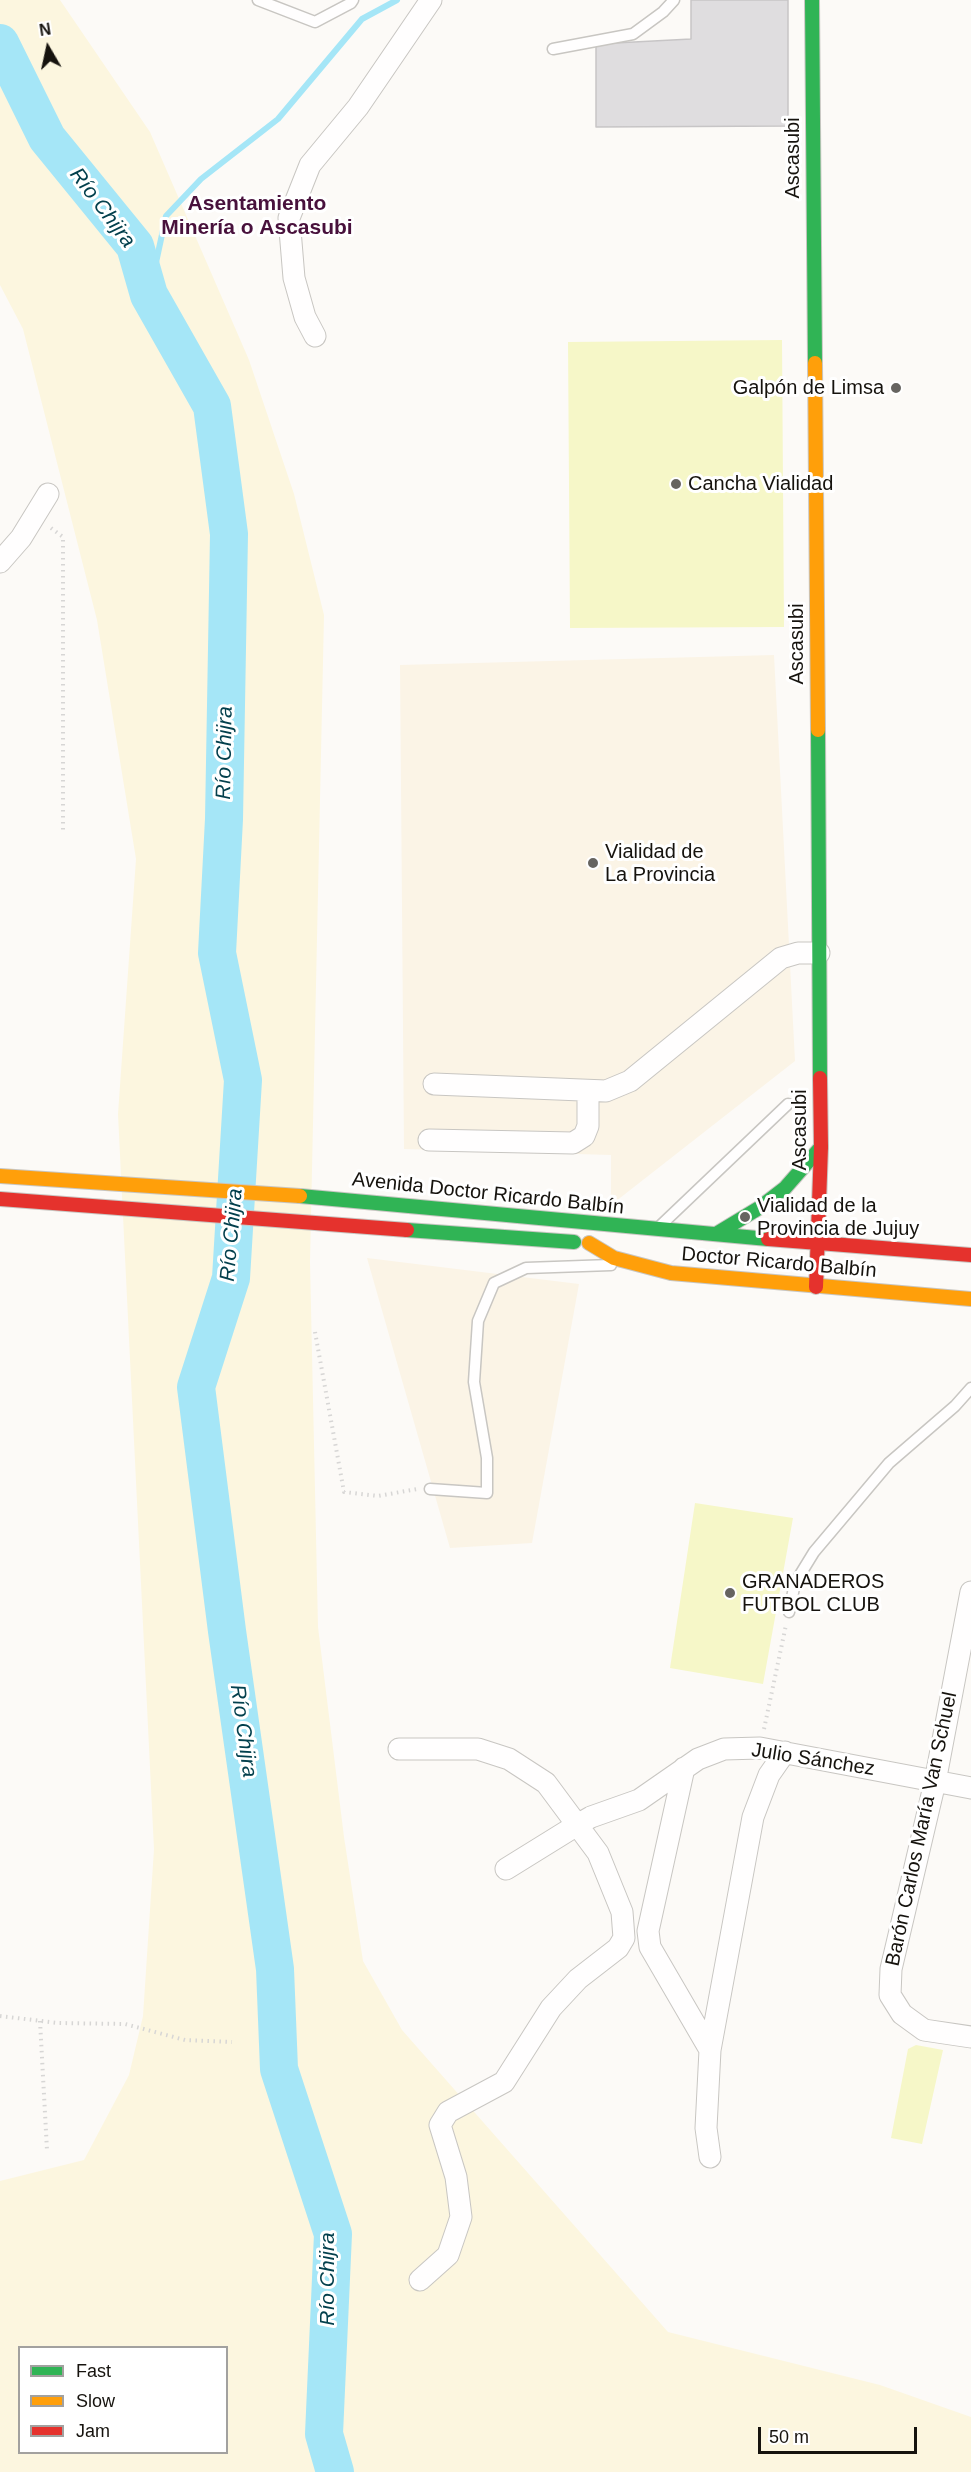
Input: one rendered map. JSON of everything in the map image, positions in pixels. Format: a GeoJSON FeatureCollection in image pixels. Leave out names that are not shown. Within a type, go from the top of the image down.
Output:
{"type":"FeatureCollection","features":[{"type":"Feature","properties":{"kind":"main road","name":"Ascasubi"},"geometry":{"type":"LineString","coordinates":[[812,0],[821,1147],[816,1287]]}},
{"type":"Feature","properties":{"kind":"main road"},"geometry":{"type":"LineString","coordinates":[[716,1234],[759,1208],[785,1188],[821,1147]]}},
{"type":"Feature","properties":{"kind":"main road","name":"Avenida Doctor Ricardo Balbín"},"geometry":{"type":"LineString","coordinates":[[0,1176],[343,1199],[655,1230],[971,1255]]}},
{"type":"Feature","properties":{"kind":"main road","name":"Avenida Doctor Ricardo Balbín"},"geometry":{"type":"LineString","coordinates":[[0,1199],[624,1246]]}},
{"type":"Feature","properties":{"kind":"main road","name":"Doctor Ricardo Balbín"},"geometry":{"type":"LineString","coordinates":[[589,1244],[614,1258],[671,1273],[971,1299]]}},
{"type":"Feature","properties":{"kind":"street"},"geometry":{"type":"LineString","coordinates":[[315,336],[305,317],[294,278],[289,218],[310,165],[358,107],[431,0]]}},
{"type":"Feature","properties":{"kind":"street"},"geometry":{"type":"LineString","coordinates":[[2,553],[21,538],[48,494]]}},
{"type":"Feature","properties":{"kind":"street"},"geometry":{"type":"LineString","coordinates":[[434,1084],[606,1091],[630,1081],[782,958],[798,953],[819,953]]}},
{"type":"Feature","properties":{"kind":"street"},"geometry":{"type":"LineString","coordinates":[[429,1140],[573,1143],[584,1136],[588,1126],[588,1092]]}},
{"type":"Feature","properties":{"kind":"street","name":"Barón Carlos María Van Schuel"},"geometry":{"type":"LineString","coordinates":[[971,1592],[935,1782],[891,1970],[891,1995],[902,2014],[924,2030],[971,2037]]}},
{"type":"Feature","properties":{"kind":"street","name":"Julio Sánchez"},"geometry":{"type":"LineString","coordinates":[[506,1869],[591,1817],[639,1800],[684,1768],[724,1749],[760,1748],[971,1788]]}},
{"type":"Feature","properties":{"kind":"street"},"geometry":{"type":"LineString","coordinates":[[399,1749],[478,1749],[509,1760],[546,1783],[598,1853],[622,1912],[624,1938],[618,1948],[578,1979],[551,2008],[504,2082],[448,2112],[440,2125],[456,2177],[461,2217],[448,2255],[420,2280]]}},
{"type":"Feature","properties":{"kind":"street"},"geometry":{"type":"LineString","coordinates":[[710,2157],[706,2128],[710,2049],[753,1817],[769,1775],[785,1752]]}},
{"type":"Feature","properties":{"kind":"street"},"geometry":{"type":"LineString","coordinates":[[684,1768],[648,1930],[650,1947],[710,2049]]}},
{"type":"Feature","properties":{"kind":"street"},"geometry":{"type":"LineString","coordinates":[[624,1938],[648,1930]]}},
{"type":"Feature","properties":{"kind":"lane"},"geometry":{"type":"LineString","coordinates":[[258,0],[315,22],[353,0]]}},
{"type":"Feature","properties":{"kind":"lane"},"geometry":{"type":"LineString","coordinates":[[553,49],[633,34],[663,12],[674,0]]}},
{"type":"Feature","properties":{"kind":"lane"},"geometry":{"type":"LineString","coordinates":[[655,1230],[788,1104]]}},
{"type":"Feature","properties":{"kind":"lane"},"geometry":{"type":"LineString","coordinates":[[430,1489],[487,1494],[487,1458],[474,1382],[478,1321],[494,1283],[526,1268],[633,1264]]}},
{"type":"Feature","properties":{"kind":"lane"},"geometry":{"type":"LineString","coordinates":[[789,1612],[795,1583],[814,1552],[889,1463],[955,1406],[971,1388]]}},
{"type":"Feature","properties":{"kind":"path"},"geometry":{"type":"LineString","coordinates":[[34,515],[63,537],[63,831]]}},
{"type":"Feature","properties":{"kind":"path"},"geometry":{"type":"LineString","coordinates":[[315,1332],[344,1492],[378,1496],[408,1489],[430,1489]]}},
{"type":"Feature","properties":{"kind":"path"},"geometry":{"type":"LineString","coordinates":[[760,1748],[789,1612]]}},
{"type":"Feature","properties":{"kind":"path"},"geometry":{"type":"LineString","coordinates":[[0,2016],[40,2021],[125,2024],[185,2040],[232,2042]]}},
{"type":"Feature","properties":{"kind":"path"},"geometry":{"type":"LineString","coordinates":[[40,2021],[47,2150]]}},
{"type":"Feature","properties":{"kind":"shaded area","name":"Vialidad de La Provincia"},"geometry":{"type":"Polygon","coordinates":[[[774,655],[795,1061],[611,1205],[611,1155],[404,1149],[400,665],[774,655]]]}},
{"type":"Feature","properties":{"kind":"shaded area"},"geometry":{"type":"Polygon","coordinates":[[[367,1258],[579,1284],[532,1543],[450,1548],[367,1258]]]}},
{"type":"Feature","properties":{"kind":"green space","name":"Cancha Vialidad"},"geometry":{"type":"Polygon","coordinates":[[[782,340],[784,627],[570,628],[568,342],[782,340]]]}},
{"type":"Feature","properties":{"kind":"green space","name":"GRANADEROS FUTBOL CLUB"},"geometry":{"type":"Polygon","coordinates":[[[695,1503],[793,1518],[763,1684],[670,1668],[695,1503]]]}},
{"type":"Feature","properties":{"kind":"green space"},"geometry":{"type":"Polygon","coordinates":[[[916,2045],[943,2050],[922,2144],[891,2138],[908,2049],[916,2045]]]}},
{"type":"Feature","properties":{"kind":"sand"},"geometry":{"type":"Polygon","coordinates":[[[0,0],[60,0],[150,132],[249,360],[294,494],[324,615],[310,1262],[318,1627],[344,1837],[363,1961],[402,2030],[668,2332],[880,2385],[971,2417],[971,2472],[0,2472],[0,2181],[84,2160],[129,2075],[143,2016],[154,1849],[118,1114],[136,859],[97,620],[23,329],[0,285],[0,0]]]}},
{"type":"Feature","properties":{"kind":"building"},"geometry":{"type":"Polygon","coordinates":[[[691,0],[788,0],[788,126],[596,127],[596,44],[691,39],[691,0]]]}},
{"type":"Feature","properties":{"kind":"waterway"},"geometry":{"type":"LineString","coordinates":[[149,295],[166,216],[201,179],[278,119],[362,19],[397,0]]}},
{"type":"Feature","properties":{"kind":"waterway","name":"Río Chijra"},"geometry":{"type":"LineString","coordinates":[[0,43],[47,138],[135,246],[149,295],[212,406],[229,534],[224,819],[217,953],[243,1080],[231,1278],[196,1387],[227,1631],[275,1969],[279,2069],[333,2234],[324,2434],[335,2472]]}},
{"type":"Feature","properties":{"kind":"traffic: fast"},"geometry":{"type":"LineString","coordinates":[[812,0],[815,363]]}},
{"type":"Feature","properties":{"kind":"traffic: fast"},"geometry":{"type":"LineString","coordinates":[[818,730],[820,1078]]}},
{"type":"Feature","properties":{"kind":"traffic: fast"},"geometry":{"type":"LineString","coordinates":[[716,1234],[759,1208],[785,1188],[821,1147]]}},
{"type":"Feature","properties":{"kind":"traffic: fast"},"geometry":{"type":"LineString","coordinates":[[300,1196],[768,1239]]}},
{"type":"Feature","properties":{"kind":"traffic: fast"},"geometry":{"type":"LineString","coordinates":[[407,1230],[574,1242]]}},
{"type":"Feature","properties":{"kind":"traffic: slow"},"geometry":{"type":"LineString","coordinates":[[815,363],[818,730]]}},
{"type":"Feature","properties":{"kind":"traffic: slow"},"geometry":{"type":"LineString","coordinates":[[0,1176],[300,1196]]}},
{"type":"Feature","properties":{"kind":"traffic: slow"},"geometry":{"type":"LineString","coordinates":[[589,1243],[614,1258],[671,1273],[971,1299]]}},
{"type":"Feature","properties":{"kind":"traffic: jam"},"geometry":{"type":"LineString","coordinates":[[816,1287],[821,1147],[820,1078]]}},
{"type":"Feature","properties":{"kind":"traffic: jam"},"geometry":{"type":"LineString","coordinates":[[0,1199],[407,1230]]}},
{"type":"Feature","properties":{"kind":"traffic: jam"},"geometry":{"type":"LineString","coordinates":[[768,1239],[971,1255]]}},
{"type":"Feature","properties":{"kind":"place","name":"Galpón de Limsa"},"geometry":{"type":"Point","coordinates":[896,388]}},
{"type":"Feature","properties":{"kind":"place","name":"Cancha Vialidad"},"geometry":{"type":"Point","coordinates":[676,484]}},
{"type":"Feature","properties":{"kind":"place","name":"Vialidad de La Provincia"},"geometry":{"type":"Point","coordinates":[593,863]}},
{"type":"Feature","properties":{"kind":"place","name":"Vialidad de la Provincia de Jujuy"},"geometry":{"type":"Point","coordinates":[745,1217]}},
{"type":"Feature","properties":{"kind":"place","name":"GRANADEROS FUTBOL CLUB"},"geometry":{"type":"Point","coordinates":[730,1593]}},
{"type":"Feature","properties":{"kind":"district","name":"Asentamiento Minería o Ascasubi"},"geometry":{"type":"Point","coordinates":[257,216]}}]}
